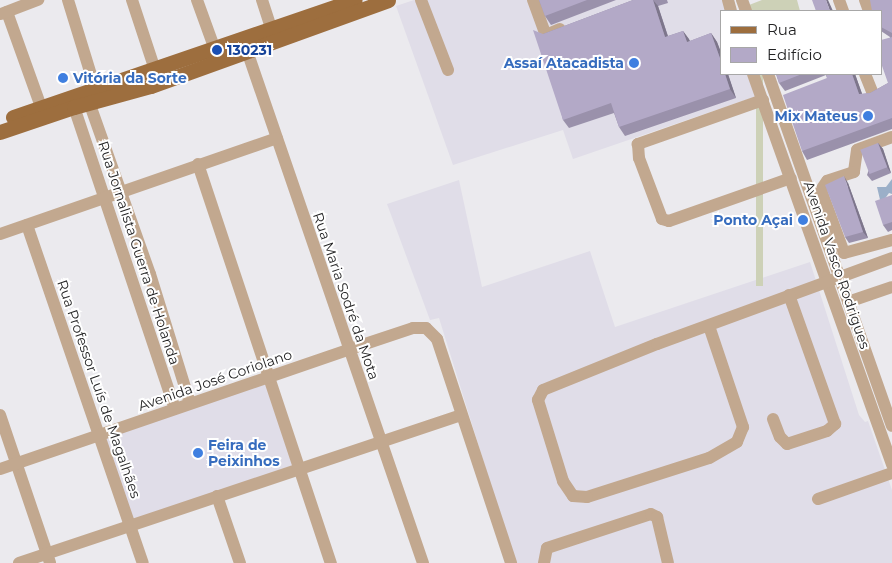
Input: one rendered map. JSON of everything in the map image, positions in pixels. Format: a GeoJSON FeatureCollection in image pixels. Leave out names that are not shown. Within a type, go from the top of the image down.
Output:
{"type":"FeatureCollection","features":[{"type":"Feature","properties":{"kind":"main road"},"geometry":{"type":"LineString","coordinates":[[0,132],[89,102],[151,86],[211,63],[271,28],[328,4],[355,0]]}},
{"type":"Feature","properties":{"kind":"main road"},"geometry":{"type":"LineString","coordinates":[[0,122],[214,46],[244,44],[388,0]]}},
{"type":"Feature","properties":{"kind":"street"},"geometry":{"type":"LineString","coordinates":[[38,0],[4,13],[41,107]]}},
{"type":"Feature","properties":{"kind":"street"},"geometry":{"type":"LineString","coordinates":[[68,0],[96,88]]}},
{"type":"Feature","properties":{"kind":"street"},"geometry":{"type":"LineString","coordinates":[[132,0],[152,68]]}},
{"type":"Feature","properties":{"kind":"street"},"geometry":{"type":"LineString","coordinates":[[197,0],[214,46]]}},
{"type":"Feature","properties":{"kind":"street"},"geometry":{"type":"LineString","coordinates":[[262,0],[271,28]]}},
{"type":"Feature","properties":{"kind":"street"},"geometry":{"type":"LineString","coordinates":[[421,0],[448,70]]}},
{"type":"Feature","properties":{"kind":"street"},"geometry":{"type":"LineString","coordinates":[[533,0],[546,35],[571,25]]}},
{"type":"Feature","properties":{"kind":"street","name":"Rua Maria Sodré da Mota"},"geometry":{"type":"LineString","coordinates":[[244,44],[347,350],[381,440],[423,563]]}},
{"type":"Feature","properties":{"kind":"street","name":"Avenida Vasco Rodrigues"},"geometry":{"type":"LineString","coordinates":[[753,75],[892,465]]}},
{"type":"Feature","properties":{"kind":"street","name":"Avenida Vasco Rodrigues"},"geometry":{"type":"LineString","coordinates":[[768,75],[822,211],[829,231],[839,276],[892,426]]}},
{"type":"Feature","properties":{"kind":"street"},"geometry":{"type":"LineString","coordinates":[[866,75],[873,94]]}},
{"type":"Feature","properties":{"kind":"street"},"geometry":{"type":"LineString","coordinates":[[763,100],[638,144],[639,158],[662,219],[669,221],[791,178]]}},
{"type":"Feature","properties":{"kind":"street","name":"Rua Jornalista Guerra de Holanda"},"geometry":{"type":"LineString","coordinates":[[89,102],[150,274],[190,403]]}},
{"type":"Feature","properties":{"kind":"street","name":"Rua Jornalista Guerra de Holanda"},"geometry":{"type":"LineString","coordinates":[[74,107],[175,409]]}},
{"type":"Feature","properties":{"kind":"street"},"geometry":{"type":"LineString","coordinates":[[822,211],[822,185],[854,172],[857,150],[892,137]]}},
{"type":"Feature","properties":{"kind":"street"},"geometry":{"type":"LineString","coordinates":[[0,234],[276,138]]}},
{"type":"Feature","properties":{"kind":"street"},"geometry":{"type":"LineString","coordinates":[[198,164],[331,563]]}},
{"type":"Feature","properties":{"kind":"street","name":"Rua Professor Luís de Magalhães"},"geometry":{"type":"LineString","coordinates":[[27,226],[97,435],[143,563]]}},
{"type":"Feature","properties":{"kind":"street"},"geometry":{"type":"LineString","coordinates":[[829,231],[842,252],[846,255],[892,240]]}},
{"type":"Feature","properties":{"kind":"street"},"geometry":{"type":"LineString","coordinates":[[709,326],[742,427],[737,442],[709,458],[587,496],[573,496],[563,481],[538,400],[543,390],[578,374],[892,258]]}},
{"type":"Feature","properties":{"kind":"street"},"geometry":{"type":"LineString","coordinates":[[132,280],[150,274]]}},
{"type":"Feature","properties":{"kind":"street"},"geometry":{"type":"LineString","coordinates":[[848,302],[892,287]]}},
{"type":"Feature","properties":{"kind":"street"},"geometry":{"type":"LineString","coordinates":[[773,419],[780,437],[787,444],[827,431],[835,424],[790,295]]}},
{"type":"Feature","properties":{"kind":"street","name":"Avenida José Coriolano"},"geometry":{"type":"LineString","coordinates":[[0,469],[413,328],[426,328],[436,339],[461,415]]}},
{"type":"Feature","properties":{"kind":"street"},"geometry":{"type":"LineString","coordinates":[[153,344],[170,339]]}},
{"type":"Feature","properties":{"kind":"street"},"geometry":{"type":"LineString","coordinates":[[0,415],[48,558]]}},
{"type":"Feature","properties":{"kind":"street"},"geometry":{"type":"LineString","coordinates":[[19,563],[48,558],[130,524],[300,470],[381,440],[461,415],[511,563]]}},
{"type":"Feature","properties":{"kind":"street"},"geometry":{"type":"LineString","coordinates":[[818,499],[892,473]]}},
{"type":"Feature","properties":{"kind":"street"},"geometry":{"type":"LineString","coordinates":[[217,496],[240,563]]}},
{"type":"Feature","properties":{"kind":"street"},"geometry":{"type":"LineString","coordinates":[[544,563],[547,548],[652,514],[657,518],[668,563]]}},
{"type":"Feature","properties":{"kind":"shaded area"},"geometry":{"type":"Polygon","coordinates":[[[414,0],[725,0],[728,10],[720,10],[720,75],[749,75],[757,96],[573,159],[563,130],[453,165],[396,6],[414,0]]]}},
{"type":"Feature","properties":{"kind":"shaded area"},"geometry":{"type":"Polygon","coordinates":[[[459,180],[482,287],[590,251],[615,327],[810,262],[859,415],[865,422],[868,421],[892,490],[892,563],[515,563],[439,318],[430,320],[387,204],[459,180]]]}},
{"type":"Feature","properties":{"kind":"shaded area","name":"Feira de Peixinhos"},"geometry":{"type":"Polygon","coordinates":[[[266,383],[294,465],[130,522],[101,440],[266,383]]]}},
{"type":"Feature","properties":{"kind":"green space"},"geometry":{"type":"Polygon","coordinates":[[[762,0],[797,0],[800,10],[751,10],[749,5],[762,0]]]}},
{"type":"Feature","properties":{"kind":"green space"},"geometry":{"type":"Polygon","coordinates":[[[756,75],[763,75],[763,286],[756,286],[756,75]]]}},
{"type":"Feature","properties":{"kind":"water"},"geometry":{"type":"Polygon","coordinates":[[[892,179],[892,194],[889,193],[881,204],[877,187],[886,187],[892,179]]]}},
{"type":"Feature","properties":{"kind":"building"},"geometry":{"type":"Polygon","coordinates":[[[539,0],[587,0],[545,16],[539,0]]]}},
{"type":"Feature","properties":{"kind":"building","name":"Assaí Atacadista"},"geometry":{"type":"Polygon","coordinates":[[[633,0],[653,0],[665,37],[683,31],[687,42],[711,33],[720,58],[720,75],[725,75],[730,89],[619,127],[611,103],[563,120],[533,30],[543,34],[633,0]]]}},
{"type":"Feature","properties":{"kind":"building"},"geometry":{"type":"Polygon","coordinates":[[[812,0],[826,0],[830,10],[816,10],[812,0]]]}},
{"type":"Feature","properties":{"kind":"building"},"geometry":{"type":"Polygon","coordinates":[[[870,0],[892,0],[892,33],[882,28],[882,10],[872,10],[870,0]]]}},
{"type":"Feature","properties":{"kind":"building"},"geometry":{"type":"Polygon","coordinates":[[[892,37],[892,118],[802,151],[783,95],[827,78],[826,75],[852,75],[859,94],[870,93],[888,83],[882,66],[882,40],[892,37]]]}},
{"type":"Feature","properties":{"kind":"building"},"geometry":{"type":"Polygon","coordinates":[[[776,75],[799,75],[779,83],[776,75]]]}},
{"type":"Feature","properties":{"kind":"building"},"geometry":{"type":"Polygon","coordinates":[[[878,143],[887,167],[870,174],[860,150],[878,143]]]}},
{"type":"Feature","properties":{"kind":"building"},"geometry":{"type":"Polygon","coordinates":[[[844,176],[863,232],[845,237],[825,185],[844,176]]]}},
{"type":"Feature","properties":{"kind":"building"},"geometry":{"type":"Polygon","coordinates":[[[892,195],[892,222],[883,225],[875,201],[892,195]]]}},
{"type":"Feature","properties":{"kind":"place","name":"130231"},"geometry":{"type":"Point","coordinates":[217,50]}},
{"type":"Feature","properties":{"kind":"place","name":"Assaí Atacadista"},"geometry":{"type":"Point","coordinates":[634,63]}},
{"type":"Feature","properties":{"kind":"place","name":"Vitória da Sorte"},"geometry":{"type":"Point","coordinates":[63,78]}},
{"type":"Feature","properties":{"kind":"place","name":"Mix Mateus"},"geometry":{"type":"Point","coordinates":[868,116]}},
{"type":"Feature","properties":{"kind":"place","name":"Ponto Açai"},"geometry":{"type":"Point","coordinates":[803,220]}},
{"type":"Feature","properties":{"kind":"place","name":"Feira de Peixinhos"},"geometry":{"type":"Point","coordinates":[198,453]}}]}
